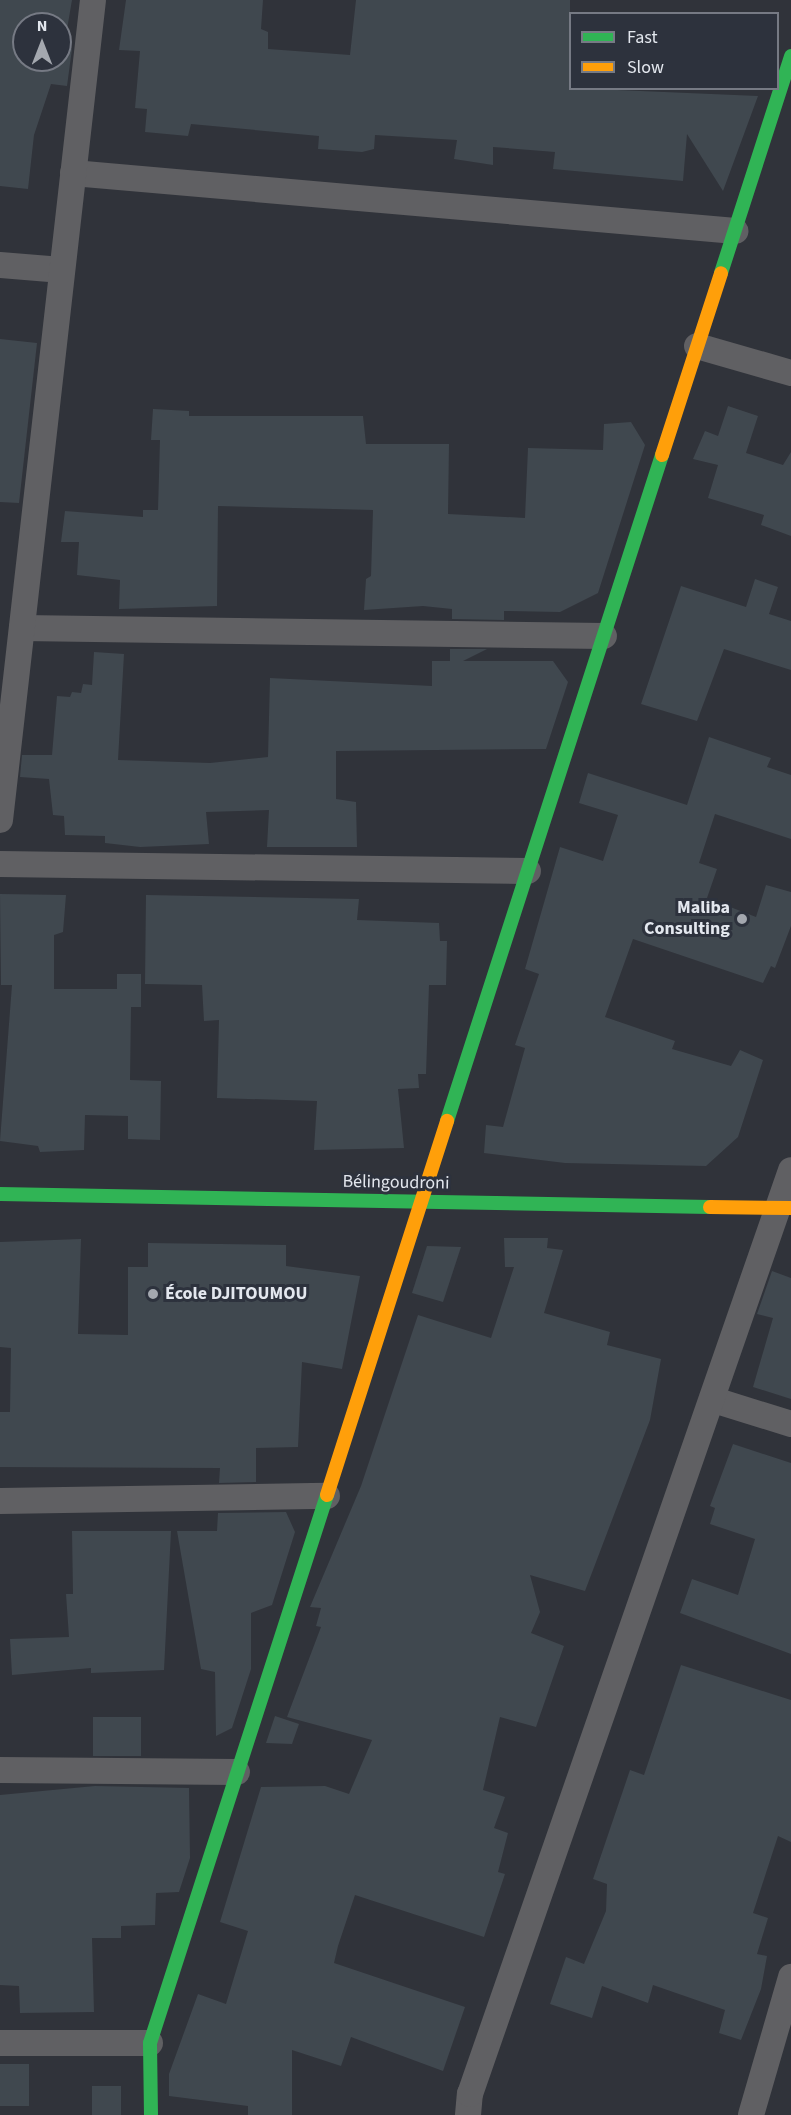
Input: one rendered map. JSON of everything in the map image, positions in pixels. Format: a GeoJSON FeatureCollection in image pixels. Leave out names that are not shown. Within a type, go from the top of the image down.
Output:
{"type":"FeatureCollection","features":[{"type":"Feature","properties":{"kind":"street"},"geometry":{"type":"LineString","coordinates":[[0,820],[93,0]]}},
{"type":"Feature","properties":{"kind":"street"},"geometry":{"type":"LineString","coordinates":[[151,2115],[150,2043],[791,56]]}},
{"type":"Feature","properties":{"kind":"street"},"geometry":{"type":"LineString","coordinates":[[73,173],[735,231]]}},
{"type":"Feature","properties":{"kind":"street"},"geometry":{"type":"LineString","coordinates":[[0,265],[62,270]]}},
{"type":"Feature","properties":{"kind":"street"},"geometry":{"type":"LineString","coordinates":[[697,346],[791,373]]}},
{"type":"Feature","properties":{"kind":"street"},"geometry":{"type":"LineString","coordinates":[[22,628],[604,636]]}},
{"type":"Feature","properties":{"kind":"street"},"geometry":{"type":"LineString","coordinates":[[0,864],[528,871]]}},
{"type":"Feature","properties":{"kind":"street"},"geometry":{"type":"LineString","coordinates":[[468,2115],[470,2094],[714,1400],[785,1208],[791,1170]]}},
{"type":"Feature","properties":{"kind":"street","name":"Bélingoudroni"},"geometry":{"type":"LineString","coordinates":[[0,1194],[785,1208]]}},
{"type":"Feature","properties":{"kind":"street"},"geometry":{"type":"LineString","coordinates":[[714,1400],[791,1424]]}},
{"type":"Feature","properties":{"kind":"street"},"geometry":{"type":"LineString","coordinates":[[0,1501],[327,1496]]}},
{"type":"Feature","properties":{"kind":"street"},"geometry":{"type":"LineString","coordinates":[[0,1770],[237,1772]]}},
{"type":"Feature","properties":{"kind":"street"},"geometry":{"type":"LineString","coordinates":[[751,2115],[791,1977]]}},
{"type":"Feature","properties":{"kind":"street"},"geometry":{"type":"LineString","coordinates":[[0,2043],[150,2043]]}},
{"type":"Feature","properties":{"kind":"building"},"geometry":{"type":"Polygon","coordinates":[[[0,0],[72,0],[70,12],[12,12],[12,72],[69,72],[67,86],[51,84],[34,135],[28,189],[0,186],[0,0]]]}},
{"type":"Feature","properties":{"kind":"building"},"geometry":{"type":"Polygon","coordinates":[[[126,0],[263,0],[261,29],[268,32],[268,49],[350,55],[356,0],[570,0],[569,90],[758,96],[723,191],[687,134],[683,181],[553,169],[555,152],[493,147],[493,165],[454,159],[457,140],[375,135],[374,149],[362,152],[318,149],[319,136],[191,124],[188,136],[145,132],[147,109],[135,108],[140,51],[119,50],[126,0]]]}},
{"type":"Feature","properties":{"kind":"building"},"geometry":{"type":"Polygon","coordinates":[[[0,339],[37,343],[19,503],[0,502],[0,339]]]}},
{"type":"Feature","properties":{"kind":"building"},"geometry":{"type":"Polygon","coordinates":[[[728,406],[758,416],[746,453],[783,465],[791,452],[791,536],[761,525],[764,515],[708,498],[718,465],[693,459],[705,431],[718,436],[728,406]]]}},
{"type":"Feature","properties":{"kind":"building"},"geometry":{"type":"Polygon","coordinates":[[[153,409],[189,411],[189,416],[363,416],[366,444],[449,444],[448,514],[525,518],[528,448],[603,450],[604,424],[631,422],[645,445],[598,593],[560,612],[504,611],[504,620],[452,619],[452,609],[423,606],[364,610],[366,579],[371,576],[373,510],[218,506],[217,606],[119,609],[120,580],[77,575],[79,542],[61,542],[65,511],[143,517],[143,510],[158,510],[160,440],[151,440],[153,409]]]}},
{"type":"Feature","properties":{"kind":"building"},"geometry":{"type":"Polygon","coordinates":[[[755,579],[778,587],[769,614],[791,621],[791,670],[724,649],[697,721],[641,704],[681,586],[746,607],[755,579]]]}},
{"type":"Feature","properties":{"kind":"building"},"geometry":{"type":"Polygon","coordinates":[[[450,649],[487,649],[463,661],[553,661],[568,682],[546,749],[336,751],[336,799],[356,802],[357,847],[267,847],[269,810],[206,812],[209,844],[140,847],[105,843],[105,836],[65,835],[64,816],[53,815],[49,779],[20,777],[22,755],[52,755],[57,696],[70,697],[72,692],[81,693],[83,684],[92,685],[94,652],[124,654],[118,760],[210,763],[268,757],[270,678],[432,686],[432,661],[450,661],[450,649]]]}},
{"type":"Feature","properties":{"kind":"building"},"geometry":{"type":"Polygon","coordinates":[[[709,737],[771,758],[767,767],[791,775],[791,839],[715,814],[699,863],[717,869],[707,898],[756,917],[766,885],[791,892],[791,926],[775,968],[771,966],[763,983],[633,939],[605,1017],[675,1041],[672,1049],[731,1066],[740,1050],[763,1060],[738,1137],[706,1166],[565,1163],[484,1153],[486,1125],[503,1127],[525,1048],[515,1045],[539,974],[525,969],[560,847],[603,861],[618,815],[579,803],[588,773],[687,805],[709,737]]]}},
{"type":"Feature","properties":{"kind":"building"},"geometry":{"type":"Polygon","coordinates":[[[0,894],[66,895],[63,932],[54,935],[54,989],[117,989],[117,974],[141,974],[141,1007],[131,1007],[130,1080],[161,1081],[160,1140],[128,1139],[128,1116],[85,1115],[84,1150],[40,1152],[38,1146],[0,1141],[12,985],[1,985],[0,894]]]}},
{"type":"Feature","properties":{"kind":"building"},"geometry":{"type":"Polygon","coordinates":[[[146,895],[359,899],[357,920],[439,923],[440,941],[447,941],[446,985],[429,985],[426,1074],[418,1074],[419,1088],[398,1089],[404,1148],[314,1150],[317,1101],[217,1098],[219,1020],[204,1021],[202,985],[145,984],[146,895]]]}},
{"type":"Feature","properties":{"kind":"building"},"geometry":{"type":"Polygon","coordinates":[[[504,1238],[548,1238],[547,1248],[563,1250],[544,1313],[610,1332],[607,1345],[661,1359],[650,1420],[585,1591],[530,1575],[540,1612],[531,1633],[564,1646],[536,1727],[500,1717],[483,1790],[505,1797],[494,1828],[508,1833],[498,1872],[505,1874],[484,1937],[355,1895],[338,1946],[334,1963],[465,2007],[443,2071],[351,2037],[341,2066],[292,2050],[292,2115],[248,2115],[248,2106],[169,2096],[169,2074],[198,1994],[226,2004],[248,1931],[220,1922],[261,1787],[325,1786],[349,1794],[372,1740],[287,1717],[321,1627],[316,1626],[321,1608],[310,1607],[361,1486],[418,1315],[491,1338],[514,1267],[505,1267],[504,1238]]]}},
{"type":"Feature","properties":{"kind":"building"},"geometry":{"type":"Polygon","coordinates":[[[81,1239],[78,1334],[128,1335],[128,1267],[148,1267],[148,1243],[286,1245],[286,1266],[360,1276],[342,1369],[302,1362],[298,1447],[256,1448],[256,1482],[219,1483],[220,1468],[0,1467],[0,1412],[10,1412],[11,1348],[0,1347],[0,1242],[81,1239]]]}},
{"type":"Feature","properties":{"kind":"building"},"geometry":{"type":"Polygon","coordinates":[[[427,1246],[461,1247],[443,1302],[412,1293],[427,1246]]]}},
{"type":"Feature","properties":{"kind":"building"},"geometry":{"type":"Polygon","coordinates":[[[772,1271],[791,1278],[791,1399],[753,1387],[773,1318],[757,1314],[772,1271]]]}},
{"type":"Feature","properties":{"kind":"building"},"geometry":{"type":"Polygon","coordinates":[[[733,1444],[791,1463],[791,1654],[680,1613],[692,1579],[738,1595],[755,1539],[710,1524],[715,1508],[710,1506],[733,1444]]]}},
{"type":"Feature","properties":{"kind":"building"},"geometry":{"type":"Polygon","coordinates":[[[286,1512],[295,1532],[272,1605],[251,1613],[251,1669],[232,1728],[216,1736],[215,1672],[201,1669],[177,1531],[217,1531],[218,1513],[286,1512]]]}},
{"type":"Feature","properties":{"kind":"building"},"geometry":{"type":"Polygon","coordinates":[[[72,1531],[171,1531],[164,1670],[91,1673],[91,1668],[12,1675],[10,1639],[69,1637],[66,1594],[73,1594],[72,1531]]]}},
{"type":"Feature","properties":{"kind":"building"},"geometry":{"type":"Polygon","coordinates":[[[681,1665],[791,1700],[791,1842],[778,1836],[753,1913],[768,1918],[757,1954],[767,1956],[761,1989],[741,2040],[719,2033],[725,2010],[653,1985],[648,2003],[602,1986],[592,2018],[550,2004],[566,1957],[584,1964],[606,1911],[607,1884],[593,1879],[630,1770],[644,1775],[681,1665]]]}},
{"type":"Feature","properties":{"kind":"building"},"geometry":{"type":"Polygon","coordinates":[[[275,1716],[299,1724],[292,1744],[266,1743],[275,1716]]]}},
{"type":"Feature","properties":{"kind":"building"},"geometry":{"type":"Polygon","coordinates":[[[93,1717],[141,1717],[141,1756],[93,1756],[93,1717]]]}},
{"type":"Feature","properties":{"kind":"building"},"geometry":{"type":"Polygon","coordinates":[[[95,1786],[189,1788],[190,1858],[179,1892],[156,1893],[155,1925],[121,1926],[121,1938],[92,1938],[94,2012],[20,2013],[19,1986],[0,1985],[0,1795],[95,1786]]]}},
{"type":"Feature","properties":{"kind":"building"},"geometry":{"type":"Polygon","coordinates":[[[0,2064],[29,2064],[29,2106],[0,2106],[0,2064]]]}},
{"type":"Feature","properties":{"kind":"building"},"geometry":{"type":"Polygon","coordinates":[[[92,2086],[121,2086],[121,2115],[92,2115],[92,2086]]]}},
{"type":"Feature","properties":{"kind":"traffic: fast"},"geometry":{"type":"LineString","coordinates":[[721,273],[791,56]]}},
{"type":"Feature","properties":{"kind":"traffic: fast"},"geometry":{"type":"LineString","coordinates":[[447,1121],[662,455]]}},
{"type":"Feature","properties":{"kind":"traffic: fast"},"geometry":{"type":"LineString","coordinates":[[0,1194],[710,1207]]}},
{"type":"Feature","properties":{"kind":"traffic: fast"},"geometry":{"type":"LineString","coordinates":[[151,2115],[150,2043],[327,1495]]}},
{"type":"Feature","properties":{"kind":"traffic: slow"},"geometry":{"type":"LineString","coordinates":[[662,455],[721,273]]}},
{"type":"Feature","properties":{"kind":"traffic: slow"},"geometry":{"type":"LineString","coordinates":[[327,1495],[447,1121]]}},
{"type":"Feature","properties":{"kind":"traffic: slow"},"geometry":{"type":"LineString","coordinates":[[710,1207],[791,1208]]}},
{"type":"Feature","properties":{"kind":"place","name":"Maliba Consulting"},"geometry":{"type":"Point","coordinates":[742,919]}},
{"type":"Feature","properties":{"kind":"place","name":"École DJITOUMOU"},"geometry":{"type":"Point","coordinates":[153,1294]}}]}
